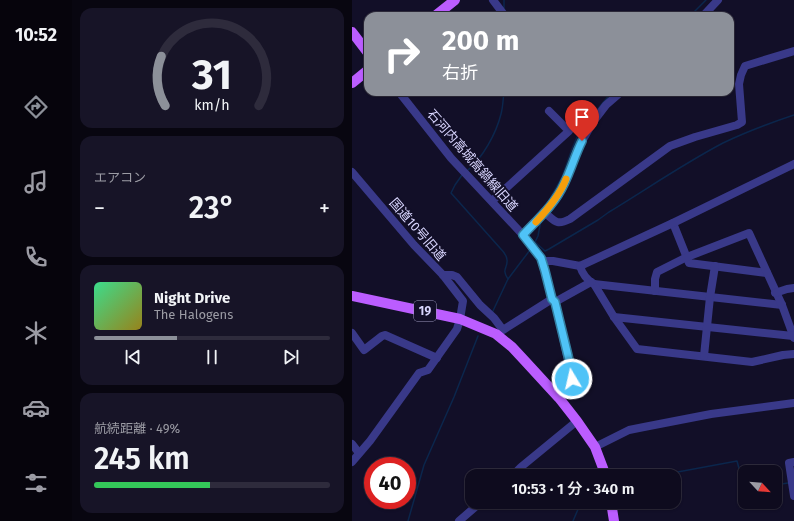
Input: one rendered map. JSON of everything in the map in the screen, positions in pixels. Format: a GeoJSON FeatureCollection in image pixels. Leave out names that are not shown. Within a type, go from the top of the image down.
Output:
{"type":"FeatureCollection","features":[{"type":"Feature","properties":{"kind":"main road"},"geometry":{"type":"LineString","coordinates":[[440,12],[454,0]]}},
{"type":"Feature","properties":{"kind":"main road"},"geometry":{"type":"LineString","coordinates":[[352,32],[364,48]]}},
{"type":"Feature","properties":{"kind":"main road"},"geometry":{"type":"LineString","coordinates":[[352,83],[364,73]]}},
{"type":"Feature","properties":{"kind":"main road","name":"19"},"geometry":{"type":"LineString","coordinates":[[352,296],[460,318],[496,334],[512,347],[559,398],[595,447],[603,469]]}},
{"type":"Feature","properties":{"kind":"main road"},"geometry":{"type":"LineString","coordinates":[[612,509],[614,521]]}},
{"type":"Feature","properties":{"kind":"street"},"geometry":{"type":"LineString","coordinates":[[493,0],[502,12]]}},
{"type":"Feature","properties":{"kind":"street"},"geometry":{"type":"LineString","coordinates":[[706,12],[718,0]]}},
{"type":"Feature","properties":{"kind":"street"},"geometry":{"type":"LineString","coordinates":[[544,212],[556,222],[563,222],[570,219],[670,146],[737,125],[742,122],[739,84],[745,66],[794,51]]}},
{"type":"Feature","properties":{"kind":"street","name":"石河内高城高鍋線旧道"},"geometry":{"type":"LineString","coordinates":[[402,96],[452,158],[523,235],[542,261],[554,301],[572,379],[566,391],[559,398]]}},
{"type":"Feature","properties":{"kind":"street"},"geometry":{"type":"LineString","coordinates":[[523,235],[556,199],[565,184],[577,150],[593,122],[606,104],[616,96]]}},
{"type":"Feature","properties":{"kind":"street"},"geometry":{"type":"LineString","coordinates":[[492,201],[569,131],[549,111]]}},
{"type":"Feature","properties":{"kind":"street"},"geometry":{"type":"LineString","coordinates":[[542,261],[553,261],[580,266],[794,164]]}},
{"type":"Feature","properties":{"kind":"street","name":"国道10号旧道"},"geometry":{"type":"LineString","coordinates":[[352,172],[414,245],[443,275],[452,275],[456,277],[503,330],[554,301]]}},
{"type":"Feature","properties":{"kind":"street"},"geometry":{"type":"LineString","coordinates":[[673,223],[689,263],[767,273]]}},
{"type":"Feature","properties":{"kind":"street"},"geometry":{"type":"LineString","coordinates":[[614,317],[794,337],[782,305],[775,293],[749,233],[687,257],[657,272],[655,279],[655,291]]}},
{"type":"Feature","properties":{"kind":"street"},"geometry":{"type":"LineString","coordinates":[[580,266],[583,273],[592,283],[637,349],[752,362],[794,354]]}},
{"type":"Feature","properties":{"kind":"street"},"geometry":{"type":"LineString","coordinates":[[704,356],[710,297],[715,266]]}},
{"type":"Feature","properties":{"kind":"street"},"geometry":{"type":"LineString","coordinates":[[352,462],[370,441],[419,373],[428,370],[457,329],[463,301],[443,275]]}},
{"type":"Feature","properties":{"kind":"street"},"geometry":{"type":"LineString","coordinates":[[554,301],[592,283],[782,305]]}},
{"type":"Feature","properties":{"kind":"street"},"geometry":{"type":"LineString","coordinates":[[775,293],[794,288]]}},
{"type":"Feature","properties":{"kind":"street"},"geometry":{"type":"LineString","coordinates":[[352,333],[364,350],[385,335],[437,358]]}},
{"type":"Feature","properties":{"kind":"street"},"geometry":{"type":"LineString","coordinates":[[595,447],[628,430],[644,426],[711,414],[794,403]]}},
{"type":"Feature","properties":{"kind":"street"},"geometry":{"type":"LineString","coordinates":[[518,469],[577,421]]}},
{"type":"Feature","properties":{"kind":"street"},"geometry":{"type":"LineString","coordinates":[[352,444],[360,453]]}},
{"type":"Feature","properties":{"kind":"street"},"geometry":{"type":"LineString","coordinates":[[794,462],[789,463],[794,496]]}},
{"type":"Feature","properties":{"kind":"street"},"geometry":{"type":"LineString","coordinates":[[459,521],[473,509]]}},
{"type":"Feature","properties":{"kind":"waterway"},"geometry":{"type":"LineString","coordinates":[[504,0],[504,8]]}},
{"type":"Feature","properties":{"kind":"waterway"},"geometry":{"type":"LineString","coordinates":[[694,12],[706,0]]}},
{"type":"Feature","properties":{"kind":"waterway"},"geometry":{"type":"LineString","coordinates":[[468,170],[479,159],[492,137],[499,122],[504,96]]}},
{"type":"Feature","properties":{"kind":"waterway"},"geometry":{"type":"LineString","coordinates":[[548,202],[562,177],[578,135],[609,96]]}},
{"type":"Feature","properties":{"kind":"waterway"},"geometry":{"type":"LineString","coordinates":[[535,242],[545,251],[598,220],[708,151],[740,135],[794,115]]}},
{"type":"Feature","properties":{"kind":"waterway"},"geometry":{"type":"LineString","coordinates":[[462,175],[451,193],[505,253],[507,260],[505,273],[508,279]]}},
{"type":"Feature","properties":{"kind":"waterway"},"geometry":{"type":"LineString","coordinates":[[535,242],[538,236],[541,220]]}},
{"type":"Feature","properties":{"kind":"waterway"},"geometry":{"type":"LineString","coordinates":[[492,313],[508,279],[530,250]]}},
{"type":"Feature","properties":{"kind":"waterway"},"geometry":{"type":"LineString","coordinates":[[408,521],[424,465],[454,397],[478,336]]}},
{"type":"Feature","properties":{"kind":"waterway"},"geometry":{"type":"LineString","coordinates":[[681,471],[737,461],[738,465]]}},
{"type":"Feature","properties":{"kind":"waterway"},"geometry":{"type":"LineString","coordinates":[[782,484],[788,483]]}},
{"type":"Feature","properties":{"kind":"waterway"},"geometry":{"type":"LineString","coordinates":[[573,521],[578,509]]}},
{"type":"Feature","properties":{"kind":"slow traffic"},"geometry":{"type":"LineString","coordinates":[[536,222],[556,199],[565,184],[566,179]]}},
{"type":"Feature","properties":{"kind":"route"},"geometry":{"type":"LineString","coordinates":[[572,379],[571,368],[555,302],[552,299],[541,258],[523,235],[556,199],[565,184],[577,150],[582,141]]}}]}
